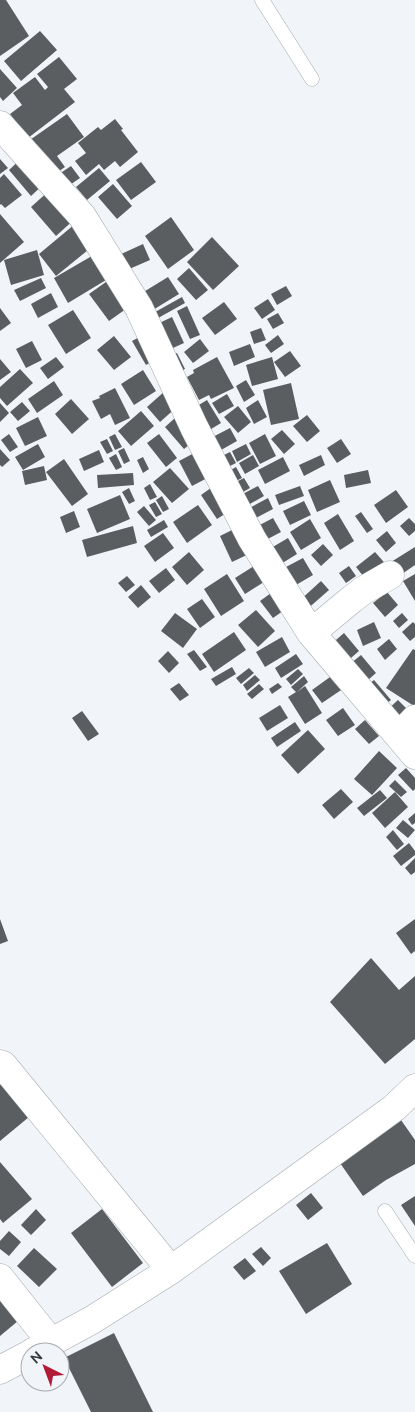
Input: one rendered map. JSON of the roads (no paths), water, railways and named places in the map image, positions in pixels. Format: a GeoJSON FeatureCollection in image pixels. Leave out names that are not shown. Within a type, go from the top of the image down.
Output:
{"type":"FeatureCollection","features":[{"type":"Feature","properties":{"kind":"street"},"geometry":{"type":"LineString","coordinates":[[0,125],[82,216],[139,308],[194,428],[252,539],[311,633],[409,736]]}},
{"type":"Feature","properties":{"kind":"street"},"geometry":{"type":"LineString","coordinates":[[311,633],[364,590],[390,575]]}},
{"type":"Feature","properties":{"kind":"street"},"geometry":{"type":"LineString","coordinates":[[0,1064],[10,1073],[171,1270]]}},
{"type":"Feature","properties":{"kind":"street"},"geometry":{"type":"LineString","coordinates":[[51,1342],[92,1320],[171,1270],[394,1108],[415,1088]]}},
{"type":"Feature","properties":{"kind":"street"},"geometry":{"type":"LineString","coordinates":[[0,1278],[34,1342]]}},
{"type":"Feature","properties":{"kind":"street"},"geometry":{"type":"LineString","coordinates":[[0,1370],[20,1359]]}},
{"type":"Feature","properties":{"kind":"lane"},"geometry":{"type":"LineString","coordinates":[[262,0],[312,79]]}},
{"type":"Feature","properties":{"kind":"lane"},"geometry":{"type":"LineString","coordinates":[[385,1211],[415,1256]]}}]}
